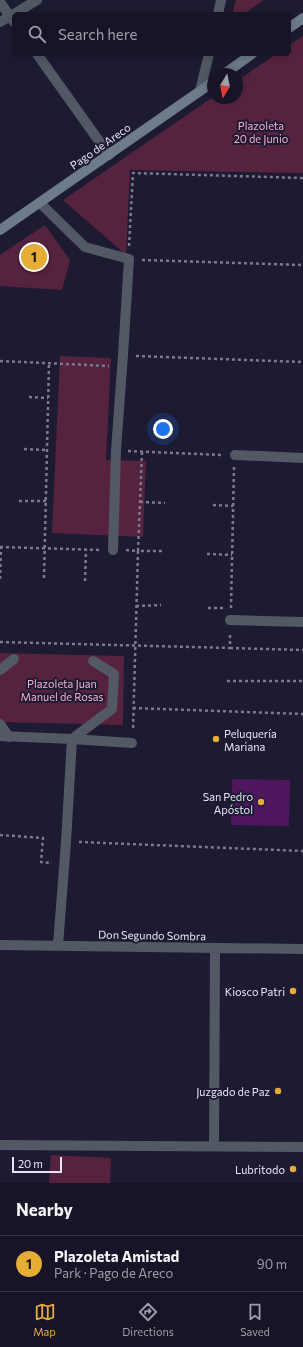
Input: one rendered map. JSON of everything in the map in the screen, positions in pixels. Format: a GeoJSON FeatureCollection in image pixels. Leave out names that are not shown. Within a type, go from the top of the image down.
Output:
{"type":"FeatureCollection","features":[{"type":"Feature","properties":{"kind":"street"},"geometry":{"type":"LineString","coordinates":[[20,12],[37,0]]}},
{"type":"Feature","properties":{"kind":"street"},"geometry":{"type":"LineString","coordinates":[[218,12],[221,0]]}},
{"type":"Feature","properties":{"kind":"street"},"geometry":{"type":"LineString","coordinates":[[0,2],[12,16]]}},
{"type":"Feature","properties":{"kind":"street"},"geometry":{"type":"LineString","coordinates":[[0,22],[12,17]]}},
{"type":"Feature","properties":{"kind":"street"},"geometry":{"type":"LineString","coordinates":[[291,27],[303,18]]}},
{"type":"Feature","properties":{"kind":"street"},"geometry":{"type":"LineString","coordinates":[[38,56],[109,155]]}},
{"type":"Feature","properties":{"kind":"street"},"geometry":{"type":"LineString","coordinates":[[200,91],[209,56]]}},
{"type":"Feature","properties":{"kind":"street"},"geometry":{"type":"LineString","coordinates":[[232,68],[249,56]]}},
{"type":"Feature","properties":{"kind":"street","name":"Pago de Areco"},"geometry":{"type":"LineString","coordinates":[[0,230],[207,86]]}},
{"type":"Feature","properties":{"kind":"street"},"geometry":{"type":"LineString","coordinates":[[40,203],[84,247],[129,259],[116,450],[113,550]]}},
{"type":"Feature","properties":{"kind":"street"},"geometry":{"type":"LineString","coordinates":[[235,455],[303,458]]}},
{"type":"Feature","properties":{"kind":"street"},"geometry":{"type":"LineString","coordinates":[[230,620],[303,622]]}},
{"type":"Feature","properties":{"kind":"street"},"geometry":{"type":"LineString","coordinates":[[0,670],[14,659]]}},
{"type":"Feature","properties":{"kind":"street"},"geometry":{"type":"LineString","coordinates":[[72,739],[112,710],[114,674],[93,661]]}},
{"type":"Feature","properties":{"kind":"street"},"geometry":{"type":"LineString","coordinates":[[0,724],[4,737],[132,742]]}},
{"type":"Feature","properties":{"kind":"street"},"geometry":{"type":"LineString","coordinates":[[58,945],[65,864],[72,739]]}},
{"type":"Feature","properties":{"kind":"street","name":"Don Segundo Sombra"},"geometry":{"type":"LineString","coordinates":[[0,945],[303,949]]}},
{"type":"Feature","properties":{"kind":"street"},"geometry":{"type":"LineString","coordinates":[[214,1146],[215,948]]}},
{"type":"Feature","properties":{"kind":"street"},"geometry":{"type":"LineString","coordinates":[[0,1145],[303,1147]]}},
{"type":"Feature","properties":{"kind":"path"},"geometry":{"type":"LineString","coordinates":[[303,178],[133,173],[129,259],[303,265]]}},
{"type":"Feature","properties":{"kind":"path"},"geometry":{"type":"LineString","coordinates":[[123,355],[303,362]]}},
{"type":"Feature","properties":{"kind":"path"},"geometry":{"type":"LineString","coordinates":[[0,361],[122,367]]}},
{"type":"Feature","properties":{"kind":"path"},"geometry":{"type":"LineString","coordinates":[[44,578],[49,363]]}},
{"type":"Feature","properties":{"kind":"path"},"geometry":{"type":"LineString","coordinates":[[29,397],[48,398]]}},
{"type":"Feature","properties":{"kind":"path"},"geometry":{"type":"LineString","coordinates":[[24,449],[47,450]]}},
{"type":"Feature","properties":{"kind":"path"},"geometry":{"type":"LineString","coordinates":[[116,450],[235,455],[230,648]]}},
{"type":"Feature","properties":{"kind":"path"},"geometry":{"type":"LineString","coordinates":[[132,742],[142,452]]}},
{"type":"Feature","properties":{"kind":"path"},"geometry":{"type":"LineString","coordinates":[[18,500],[46,501]]}},
{"type":"Feature","properties":{"kind":"path"},"geometry":{"type":"LineString","coordinates":[[140,502],[165,503]]}},
{"type":"Feature","properties":{"kind":"path"},"geometry":{"type":"LineString","coordinates":[[213,505],[233,506]]}},
{"type":"Feature","properties":{"kind":"path"},"geometry":{"type":"LineString","coordinates":[[0,579],[1,547],[138,551],[162,550]]}},
{"type":"Feature","properties":{"kind":"path"},"geometry":{"type":"LineString","coordinates":[[85,581],[86,550]]}},
{"type":"Feature","properties":{"kind":"path"},"geometry":{"type":"LineString","coordinates":[[207,554],[232,555]]}},
{"type":"Feature","properties":{"kind":"path"},"geometry":{"type":"LineString","coordinates":[[136,606],[162,606]]}},
{"type":"Feature","properties":{"kind":"path"},"geometry":{"type":"LineString","coordinates":[[208,608],[231,609]]}},
{"type":"Feature","properties":{"kind":"path"},"geometry":{"type":"LineString","coordinates":[[0,642],[303,650]]}},
{"type":"Feature","properties":{"kind":"path"},"geometry":{"type":"LineString","coordinates":[[227,681],[303,681]]}},
{"type":"Feature","properties":{"kind":"path"},"geometry":{"type":"LineString","coordinates":[[134,708],[303,714]]}},
{"type":"Feature","properties":{"kind":"path"},"geometry":{"type":"LineString","coordinates":[[0,834],[43,838],[41,862],[65,864]]}},
{"type":"Feature","properties":{"kind":"path"},"geometry":{"type":"LineString","coordinates":[[66,842],[303,851]]}},
{"type":"Feature","properties":{"kind":"green space"},"geometry":{"type":"Polygon","coordinates":[[[236,0],[264,0],[247,12],[233,12],[236,0]]]}},
{"type":"Feature","properties":{"kind":"green space","name":"Plazoleta 20 de Junio"},"geometry":{"type":"Polygon","coordinates":[[[303,36],[303,173],[130,170],[126,255],[63,200],[207,101],[207,104],[243,104],[243,77],[273,56],[291,56],[291,44],[303,36]]]}},
{"type":"Feature","properties":{"kind":"green space"},"geometry":{"type":"Polygon","coordinates":[[[45,225],[70,260],[62,290],[0,286],[0,255],[45,225]]]}},
{"type":"Feature","properties":{"kind":"green space"},"geometry":{"type":"Polygon","coordinates":[[[60,356],[111,358],[106,460],[146,461],[143,537],[52,533],[60,356]]]}},
{"type":"Feature","properties":{"kind":"green space","name":"Plazoleta Juan Manuel de Rosas"},"geometry":{"type":"Polygon","coordinates":[[[0,653],[124,656],[123,725],[0,722],[0,653]]]}},
{"type":"Feature","properties":{"kind":"green space"},"geometry":{"type":"Polygon","coordinates":[[[51,1155],[111,1158],[110,1183],[49,1183],[51,1155]]]}},
{"type":"Feature","properties":{"kind":"building","name":"San Pedro Apóstol"},"geometry":{"type":"Polygon","coordinates":[[[232,779],[290,780],[289,826],[231,825],[232,779]]]}},
{"type":"Feature","properties":{"kind":"place","name":"Plazoleta Amistad"},"geometry":{"type":"Point","coordinates":[34,257]}},
{"type":"Feature","properties":{"kind":"place","name":"Peluquería Mariana"},"geometry":{"type":"Point","coordinates":[216,739]}},
{"type":"Feature","properties":{"kind":"place","name":"San Pedro Apóstol"},"geometry":{"type":"Point","coordinates":[261,802]}},
{"type":"Feature","properties":{"kind":"place","name":"Kiosco Patri"},"geometry":{"type":"Point","coordinates":[293,991]}},
{"type":"Feature","properties":{"kind":"place","name":"Juzgado de Paz"},"geometry":{"type":"Point","coordinates":[278,1091]}},
{"type":"Feature","properties":{"kind":"place","name":"Lubritodo"},"geometry":{"type":"Point","coordinates":[293,1169]}}]}
